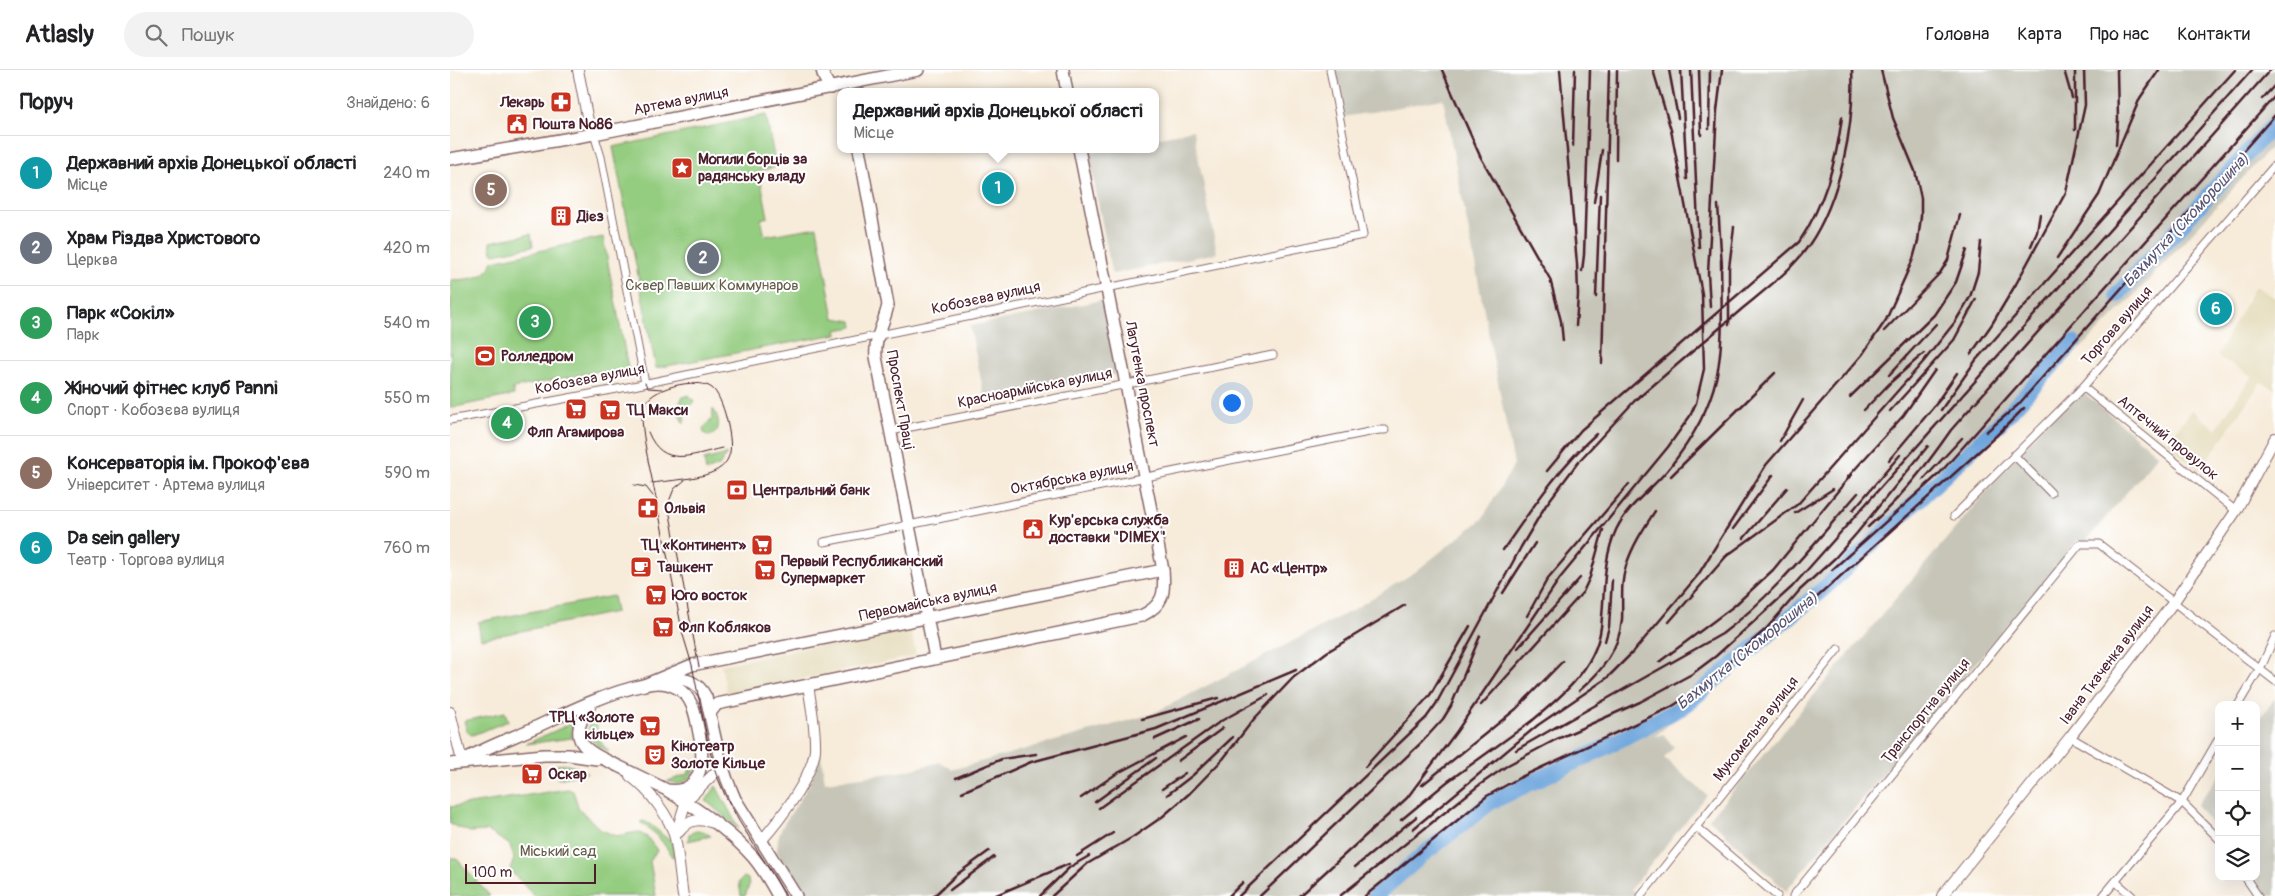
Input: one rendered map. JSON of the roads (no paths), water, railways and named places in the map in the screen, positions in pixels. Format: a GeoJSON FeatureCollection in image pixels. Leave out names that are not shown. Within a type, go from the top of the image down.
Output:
{"type":"FeatureCollection","features":[{"type":"Feature","properties":{"kind":"main road"},"geometry":{"type":"LineString","coordinates":[[578,70],[588,122],[594,134]]}},
{"type":"Feature","properties":{"kind":"main road"},"geometry":{"type":"LineString","coordinates":[[822,70],[830,88],[837,89]]}},
{"type":"Feature","properties":{"kind":"main road","name":"Артема вулиця"},"geometry":{"type":"LineString","coordinates":[[450,159],[594,134],[918,70]]}},
{"type":"Feature","properties":{"kind":"main road"},"geometry":{"type":"LineString","coordinates":[[1063,70],[1066,88]]}},
{"type":"Feature","properties":{"kind":"main road","name":"Проспект Праці"},"geometry":{"type":"LineString","coordinates":[[861,153],[888,305],[885,321],[877,335],[876,358],[935,658]]}},
{"type":"Feature","properties":{"kind":"main road","name":"Лагутенка проспект"},"geometry":{"type":"LineString","coordinates":[[935,658],[1141,616],[1158,605],[1164,586],[1163,570],[1127,384],[1080,153]]}},
{"type":"Feature","properties":{"kind":"main road","name":"Івана Ткаченка вулиця"},"geometry":{"type":"LineString","coordinates":[[1942,896],[2070,737],[2173,603],[2236,511],[2275,438]]}},
{"type":"Feature","properties":{"kind":"main road","name":"Первомайська вулиця"},"geometry":{"type":"LineString","coordinates":[[644,684],[698,664],[1163,570]]}},
{"type":"Feature","properties":{"kind":"main road"},"geometry":{"type":"LineString","coordinates":[[710,713],[717,704],[935,658]]}},
{"type":"Feature","properties":{"kind":"main road"},"geometry":{"type":"LineString","coordinates":[[462,761],[487,747],[592,702],[644,684],[676,678],[696,683],[706,697],[721,767],[735,799],[796,896]]}},
{"type":"Feature","properties":{"kind":"main road"},"geometry":{"type":"LineString","coordinates":[[644,684],[664,683],[676,687],[686,696],[694,709],[702,750],[701,765],[686,801],[675,837]]}},
{"type":"Feature","properties":{"kind":"main road"},"geometry":{"type":"LineString","coordinates":[[761,841],[779,820],[811,765],[815,749],[808,685]]}},
{"type":"Feature","properties":{"kind":"main road"},"geometry":{"type":"LineString","coordinates":[[592,702],[583,715],[579,726],[580,738],[587,750],[686,801],[737,841],[754,859],[778,896]]}},
{"type":"Feature","properties":{"kind":"main road"},"geometry":{"type":"LineString","coordinates":[[450,712],[462,761]]}},
{"type":"Feature","properties":{"kind":"main road"},"geometry":{"type":"LineString","coordinates":[[450,764],[462,761],[569,755],[607,761],[626,773],[661,810],[675,837],[683,896]]}},
{"type":"Feature","properties":{"kind":"main road"},"geometry":{"type":"LineString","coordinates":[[686,801],[721,767]]}},
{"type":"Feature","properties":{"kind":"main road"},"geometry":{"type":"LineString","coordinates":[[667,790],[684,790],[696,778]]}},
{"type":"Feature","properties":{"kind":"main road"},"geometry":{"type":"LineString","coordinates":[[675,837],[687,822],[695,820],[716,824]]}},
{"type":"Feature","properties":{"kind":"street","name":"Кобозєва вулиця"},"geometry":{"type":"LineString","coordinates":[[450,420],[645,383],[1363,234],[1330,70]]}},
{"type":"Feature","properties":{"kind":"street"},"geometry":{"type":"LineString","coordinates":[[594,134],[602,157],[645,383]]}},
{"type":"Feature","properties":{"kind":"street","name":"Торгова вулиця"},"geometry":{"type":"LineString","coordinates":[[2014,455],[2083,386],[2275,165]]}},
{"type":"Feature","properties":{"kind":"street","name":"Красноармійська вулиця"},"geometry":{"type":"LineString","coordinates":[[891,431],[1274,355]]}},
{"type":"Feature","properties":{"kind":"street","name":"Аптечний провулок"},"geometry":{"type":"LineString","coordinates":[[2083,386],[2236,511]]}},
{"type":"Feature","properties":{"kind":"street","name":"Октябрська вулиця"},"geometry":{"type":"LineString","coordinates":[[824,542],[1385,430]]}},
{"type":"Feature","properties":{"kind":"street"},"geometry":{"type":"LineString","coordinates":[[1954,516],[2014,455],[2051,493]]}},
{"type":"Feature","properties":{"kind":"street","name":"Транспортна вулиця"},"geometry":{"type":"LineString","coordinates":[[1793,896],[2080,544],[2099,544],[2173,603]]}},
{"type":"Feature","properties":{"kind":"street"},"geometry":{"type":"LineString","coordinates":[[2173,603],[2275,681]]}},
{"type":"Feature","properties":{"kind":"street"},"geometry":{"type":"LineString","coordinates":[[2240,701],[2275,636]]}},
{"type":"Feature","properties":{"kind":"street","name":"Мукомельна вулиця"},"geometry":{"type":"LineString","coordinates":[[1641,896],[1838,649]]}},
{"type":"Feature","properties":{"kind":"street"},"geometry":{"type":"LineString","coordinates":[[2070,737],[2182,802],[2216,836]]}},
{"type":"Feature","properties":{"kind":"street"},"geometry":{"type":"LineString","coordinates":[[2104,896],[2182,802],[2215,745]]}},
{"type":"Feature","properties":{"kind":"street"},"geometry":{"type":"LineString","coordinates":[[1696,827],[1768,893],[1777,896]]}},
{"type":"Feature","properties":{"kind":"street"},"geometry":{"type":"LineString","coordinates":[[2248,881],[2258,896]]}},
{"type":"Feature","properties":{"kind":"street"},"geometry":{"type":"LineString","coordinates":[[2116,882],[2132,896]]}},
{"type":"Feature","properties":{"kind":"waterway","name":"Бахмутка (Скоморошина)"},"geometry":{"type":"LineString","coordinates":[[2117,295],[2275,123]]}},
{"type":"Feature","properties":{"kind":"waterway","name":"Бахмутка (Скоморошина)"},"geometry":{"type":"LineString","coordinates":[[1375,896],[1425,853],[1491,802],[1604,748],[1683,707],[1829,584],[1996,427],[2073,343]]}},
{"type":"Feature","properties":{"kind":"tram line"},"geometry":{"type":"LineString","coordinates":[[645,383],[648,388],[662,389]]}},
{"type":"Feature","properties":{"kind":"tram line"},"geometry":{"type":"LineString","coordinates":[[651,483],[653,483],[688,478],[706,475],[724,465],[731,446],[729,428],[720,400],[712,388],[696,383],[685,384],[674,386],[654,395],[643,408],[642,417],[645,442],[651,473],[654,487],[656,499],[683,635],[692,665],[716,774],[739,821],[786,896]]}},
{"type":"Feature","properties":{"kind":"tram line"},"geometry":{"type":"LineString","coordinates":[[648,432],[654,444],[670,455],[689,456],[722,448]]}},
{"type":"Feature","properties":{"kind":"tram line"},"geometry":{"type":"LineString","coordinates":[[685,480],[674,489],[668,504],[699,667]]}},
{"type":"Feature","properties":{"kind":"tram line"},"geometry":{"type":"LineString","coordinates":[[634,485],[646,487],[653,496]]}},
{"type":"Feature","properties":{"kind":"railway"},"geometry":{"type":"LineString","coordinates":[[1442,70],[1480,156],[1550,279],[1561,321],[1563,341]]}},
{"type":"Feature","properties":{"kind":"railway"},"geometry":{"type":"LineString","coordinates":[[1560,70],[1577,264],[1576,326]]}},
{"type":"Feature","properties":{"kind":"railway"},"geometry":{"type":"LineString","coordinates":[[1573,146],[1575,70]]}},
{"type":"Feature","properties":{"kind":"railway"},"geometry":{"type":"LineString","coordinates":[[1582,271],[1590,70]]}},
{"type":"Feature","properties":{"kind":"railway"},"geometry":{"type":"LineString","coordinates":[[1608,108],[1609,70]]}},
{"type":"Feature","properties":{"kind":"railway"},"geometry":{"type":"LineString","coordinates":[[1616,159],[1617,70]]}},
{"type":"Feature","properties":{"kind":"railway"},"geometry":{"type":"LineString","coordinates":[[1299,896],[1407,798],[1457,731],[1560,578],[1668,447],[1690,416],[1696,403],[1704,369],[1702,294],[1671,130],[1653,70]]}},
{"type":"Feature","properties":{"kind":"railway"},"geometry":{"type":"LineString","coordinates":[[1669,70],[1678,118]]}},
{"type":"Feature","properties":{"kind":"railway"},"geometry":{"type":"LineString","coordinates":[[1681,70],[1687,179]]}},
{"type":"Feature","properties":{"kind":"railway"},"geometry":{"type":"LineString","coordinates":[[1691,70],[1699,248]]}},
{"type":"Feature","properties":{"kind":"railway"},"geometry":{"type":"LineString","coordinates":[[1699,70],[1701,135]]}},
{"type":"Feature","properties":{"kind":"railway"},"geometry":{"type":"LineString","coordinates":[[1709,129],[1710,70]]}},
{"type":"Feature","properties":{"kind":"railway"},"geometry":{"type":"LineString","coordinates":[[1710,307],[1708,273],[1717,111],[1722,70]]}},
{"type":"Feature","properties":{"kind":"railway"},"geometry":{"type":"LineString","coordinates":[[1636,400],[1778,279],[1795,263],[1809,245],[1820,227],[1829,206],[1843,161],[1851,114],[1852,70]]}},
{"type":"Feature","properties":{"kind":"railway"},"geometry":{"type":"LineString","coordinates":[[1413,829],[1538,725],[1607,678],[1634,651],[1698,575],[1766,465],[1862,355],[1886,320],[1913,259],[1918,241],[1921,198],[1915,171],[1893,118],[1881,70]]}},
{"type":"Feature","properties":{"kind":"railway"},"geometry":{"type":"LineString","coordinates":[[2064,70],[2072,98]]}},
{"type":"Feature","properties":{"kind":"railway"},"geometry":{"type":"LineString","coordinates":[[2075,70],[2075,130]]}},
{"type":"Feature","properties":{"kind":"railway"},"geometry":{"type":"LineString","coordinates":[[1971,354],[2016,284],[2066,192],[2085,105],[2084,70]]}},
{"type":"Feature","properties":{"kind":"railway"},"geometry":{"type":"LineString","coordinates":[[2116,145],[2118,119],[2117,70]]}},
{"type":"Feature","properties":{"kind":"railway"},"geometry":{"type":"LineString","coordinates":[[2057,258],[2099,195],[2140,98],[2159,70]]}},
{"type":"Feature","properties":{"kind":"railway"},"geometry":{"type":"LineString","coordinates":[[1941,410],[1976,360],[2235,70]]}},
{"type":"Feature","properties":{"kind":"railway"},"geometry":{"type":"LineString","coordinates":[[1340,896],[1478,786],[1508,765],[1555,740],[1640,702],[1692,674],[1716,656],[1792,587],[2252,70]]}},
{"type":"Feature","properties":{"kind":"railway"},"geometry":{"type":"LineString","coordinates":[[1868,527],[1902,493],[1951,430],[2270,70]]}},
{"type":"Feature","properties":{"kind":"railway"},"geometry":{"type":"LineString","coordinates":[[2262,99],[2275,85]]}},
{"type":"Feature","properties":{"kind":"railway"},"geometry":{"type":"LineString","coordinates":[[1832,570],[1940,473],[2275,96]]}},
{"type":"Feature","properties":{"kind":"railway"},"geometry":{"type":"LineString","coordinates":[[1602,363],[1609,102]]}},
{"type":"Feature","properties":{"kind":"railway"},"geometry":{"type":"LineString","coordinates":[[1986,432],[2018,405],[2275,115]]}},
{"type":"Feature","properties":{"kind":"railway"},"geometry":{"type":"LineString","coordinates":[[1547,471],[1581,430],[1799,242],[1816,212],[1828,182],[1833,166],[1842,117]]}},
{"type":"Feature","properties":{"kind":"railway"},"geometry":{"type":"LineString","coordinates":[[1594,202],[1602,150]]}},
{"type":"Feature","properties":{"kind":"railway"},"geometry":{"type":"LineString","coordinates":[[1596,297],[1600,195]]}},
{"type":"Feature","properties":{"kind":"railway"},"geometry":{"type":"LineString","coordinates":[[1718,205],[1722,267]]}},
{"type":"Feature","properties":{"kind":"railway"},"geometry":{"type":"LineString","coordinates":[[2031,246],[2037,232],[2040,214]]}},
{"type":"Feature","properties":{"kind":"railway"},"geometry":{"type":"LineString","coordinates":[[1884,331],[1940,273],[1948,260],[1960,215]]}},
{"type":"Feature","properties":{"kind":"railway"},"geometry":{"type":"LineString","coordinates":[[1729,325],[1729,268],[1734,227]]}},
{"type":"Feature","properties":{"kind":"railway"},"geometry":{"type":"LineString","coordinates":[[1725,557],[1798,504],[1924,361],[1955,322],[1970,297],[1978,272],[1981,242]]}},
{"type":"Feature","properties":{"kind":"railway"},"geometry":{"type":"LineString","coordinates":[[1850,397],[1934,315],[1956,282],[1967,250]]}},
{"type":"Feature","properties":{"kind":"railway"},"geometry":{"type":"LineString","coordinates":[[1528,724],[1574,682],[1592,656],[1598,642],[1601,627],[1606,566],[1616,530],[1621,520],[1634,504],[1670,467],[1689,441],[1703,416],[1718,369],[1721,345],[1721,260]]}},
{"type":"Feature","properties":{"kind":"railway"},"geometry":{"type":"LineString","coordinates":[[1890,411],[1954,340],[1976,299]]}},
{"type":"Feature","properties":{"kind":"railway"},"geometry":{"type":"LineString","coordinates":[[1889,375],[1936,324]]}},
{"type":"Feature","properties":{"kind":"railway"},"geometry":{"type":"LineString","coordinates":[[1864,410],[1891,382],[1924,353]]}},
{"type":"Feature","properties":{"kind":"railway"},"geometry":{"type":"LineString","coordinates":[[1847,478],[1903,416],[1935,370]]}},
{"type":"Feature","properties":{"kind":"railway"},"geometry":{"type":"LineString","coordinates":[[1671,476],[1775,373]]}},
{"type":"Feature","properties":{"kind":"railway"},"geometry":{"type":"LineString","coordinates":[[1937,402],[1957,373]]}},
{"type":"Feature","properties":{"kind":"railway"},"geometry":{"type":"LineString","coordinates":[[1239,896],[1426,718],[1436,704],[1521,547],[1546,505],[1579,461],[1640,395]]}},
{"type":"Feature","properties":{"kind":"railway"},"geometry":{"type":"LineString","coordinates":[[1889,460],[1942,397]]}},
{"type":"Feature","properties":{"kind":"railway"},"geometry":{"type":"LineString","coordinates":[[1780,441],[1803,400]]}},
{"type":"Feature","properties":{"kind":"railway"},"geometry":{"type":"LineString","coordinates":[[1784,627],[1996,436],[2024,408]]}},
{"type":"Feature","properties":{"kind":"railway"},"geometry":{"type":"LineString","coordinates":[[1503,550],[1535,504],[1570,460],[1596,434]]}},
{"type":"Feature","properties":{"kind":"railway"},"geometry":{"type":"LineString","coordinates":[[1923,480],[1962,438]]}},
{"type":"Feature","properties":{"kind":"railway"},"geometry":{"type":"LineString","coordinates":[[1365,896],[1487,796],[1519,778],[1671,707],[1693,693],[1766,629],[1800,590],[1835,558],[1928,446]]}},
{"type":"Feature","properties":{"kind":"railway"},"geometry":{"type":"LineString","coordinates":[[1853,510],[1900,455]]}},
{"type":"Feature","properties":{"kind":"railway"},"geometry":{"type":"LineString","coordinates":[[1733,529],[1773,475]]}},
{"type":"Feature","properties":{"kind":"railway"},"geometry":{"type":"LineString","coordinates":[[1659,662],[1734,606],[1773,570],[1851,475]]}},
{"type":"Feature","properties":{"kind":"railway"},"geometry":{"type":"LineString","coordinates":[[1527,616],[1548,578],[1629,484]]}},
{"type":"Feature","properties":{"kind":"railway"},"geometry":{"type":"LineString","coordinates":[[1744,538],[1787,488]]}},
{"type":"Feature","properties":{"kind":"railway"},"geometry":{"type":"LineString","coordinates":[[1795,513],[1833,489]]}},
{"type":"Feature","properties":{"kind":"railway"},"geometry":{"type":"LineString","coordinates":[[1555,728],[1722,634],[1777,585],[1858,493]]}},
{"type":"Feature","properties":{"kind":"railway"},"geometry":{"type":"LineString","coordinates":[[1579,691],[1595,676],[1613,651],[1622,620],[1622,586],[1626,566],[1635,544],[1655,511]]}},
{"type":"Feature","properties":{"kind":"railway"},"geometry":{"type":"LineString","coordinates":[[1481,705],[1583,592],[1590,577],[1603,530]]}},
{"type":"Feature","properties":{"kind":"railway"},"geometry":{"type":"LineString","coordinates":[[1503,593],[1535,543]]}},
{"type":"Feature","properties":{"kind":"railway"},"geometry":{"type":"LineString","coordinates":[[1669,622],[1730,552]]}},
{"type":"Feature","properties":{"kind":"railway"},"geometry":{"type":"LineString","coordinates":[[1518,648],[1580,578]]}},
{"type":"Feature","properties":{"kind":"railway"},"geometry":{"type":"LineString","coordinates":[[1605,641],[1609,627],[1612,580]]}},
{"type":"Feature","properties":{"kind":"railway"},"geometry":{"type":"LineString","coordinates":[[1052,896],[1087,864],[1133,837],[1162,817],[1190,793],[1223,759],[1254,719],[1294,677],[1327,652],[1405,605]]}},
{"type":"Feature","properties":{"kind":"railway"},"geometry":{"type":"LineString","coordinates":[[1365,767],[1430,695],[1470,626]]}},
{"type":"Feature","properties":{"kind":"railway"},"geometry":{"type":"LineString","coordinates":[[1260,896],[1422,742],[1443,719],[1451,706],[1480,636]]}},
{"type":"Feature","properties":{"kind":"railway"},"geometry":{"type":"LineString","coordinates":[[1422,785],[1516,709],[1563,661]]}},
{"type":"Feature","properties":{"kind":"railway"},"geometry":{"type":"LineString","coordinates":[[962,792],[1031,762],[1156,729],[1296,670]]}},
{"type":"Feature","properties":{"kind":"railway"},"geometry":{"type":"LineString","coordinates":[[1099,808],[1221,721],[1268,695]]}},
{"type":"Feature","properties":{"kind":"railway"},"geometry":{"type":"LineString","coordinates":[[1142,719],[1218,698]]}},
{"type":"Feature","properties":{"kind":"railway"},"geometry":{"type":"LineString","coordinates":[[1155,739],[1199,719]]}},
{"type":"Feature","properties":{"kind":"railway"},"geometry":{"type":"LineString","coordinates":[[1401,820],[1447,782],[1533,720]]}},
{"type":"Feature","properties":{"kind":"railway"},"geometry":{"type":"LineString","coordinates":[[1516,750],[1561,724]]}},
{"type":"Feature","properties":{"kind":"railway"},"geometry":{"type":"LineString","coordinates":[[1178,761],[1223,728]]}},
{"type":"Feature","properties":{"kind":"railway"},"geometry":{"type":"LineString","coordinates":[[1081,798],[1116,774],[1186,737]]}},
{"type":"Feature","properties":{"kind":"railway"},"geometry":{"type":"LineString","coordinates":[[1167,795],[1193,775],[1233,737]]}},
{"type":"Feature","properties":{"kind":"railway"},"geometry":{"type":"LineString","coordinates":[[956,778],[1002,759],[1036,754]]}},
{"type":"Feature","properties":{"kind":"railway"},"geometry":{"type":"LineString","coordinates":[[1095,802],[1156,758]]}},
{"type":"Feature","properties":{"kind":"railway"},"geometry":{"type":"LineString","coordinates":[[1162,789],[1185,773]]}},
{"type":"Feature","properties":{"kind":"railway"},"geometry":{"type":"LineString","coordinates":[[1355,867],[1416,817]]}},
{"type":"Feature","properties":{"kind":"railway"},"geometry":{"type":"LineString","coordinates":[[1077,856],[1113,833]]}},
{"type":"Feature","properties":{"kind":"railway"},"geometry":{"type":"LineString","coordinates":[[934,896],[956,875],[989,851]]}},
{"type":"Feature","properties":{"kind":"railway"},"geometry":{"type":"LineString","coordinates":[[1040,896],[1070,867],[1089,856]]}},
{"type":"Feature","properties":{"kind":"railway"},"geometry":{"type":"LineString","coordinates":[[950,890],[994,857]]}},
{"type":"Feature","properties":{"kind":"railway"},"geometry":{"type":"LineString","coordinates":[[994,896],[1069,864]]}},
{"type":"Feature","properties":{"kind":"railway"},"geometry":{"type":"LineString","coordinates":[[1229,896],[1243,882]]}},
{"type":"Feature","properties":{"kind":"place","name":"Лекарь"},"geometry":{"type":"Point","coordinates":[561,102]}},
{"type":"Feature","properties":{"kind":"place","name":"Пошта №86"},"geometry":{"type":"Point","coordinates":[517,124]}},
{"type":"Feature","properties":{"kind":"place","name":"Могили борців за радянську владу"},"geometry":{"type":"Point","coordinates":[682,168]}},
{"type":"Feature","properties":{"kind":"place","name":"Державний архів Донецької області"},"geometry":{"type":"Point","coordinates":[998,188]}},
{"type":"Feature","properties":{"kind":"place","name":"Консерваторія ім. Прокоф'єва"},"geometry":{"type":"Point","coordinates":[491,190]}},
{"type":"Feature","properties":{"kind":"place","name":"Дієз"},"geometry":{"type":"Point","coordinates":[561,216]}},
{"type":"Feature","properties":{"kind":"place","name":"Храм Різдва Христового"},"geometry":{"type":"Point","coordinates":[703,258]}},
{"type":"Feature","properties":{"kind":"place","name":"Da sein gallery"},"geometry":{"type":"Point","coordinates":[2216,309]}},
{"type":"Feature","properties":{"kind":"place","name":"Парк «Сокіл»"},"geometry":{"type":"Point","coordinates":[535,322]}},
{"type":"Feature","properties":{"kind":"place","name":"Ролледром"},"geometry":{"type":"Point","coordinates":[485,356]}},
{"type":"Feature","properties":{"kind":"place","name":"Флп Агамирова"},"geometry":{"type":"Point","coordinates":[576,409]}},
{"type":"Feature","properties":{"kind":"place","name":"ТЦ Макси"},"geometry":{"type":"Point","coordinates":[610,410]}},
{"type":"Feature","properties":{"kind":"place","name":"Жіночий фітнес клуб Panni"},"geometry":{"type":"Point","coordinates":[507,423]}},
{"type":"Feature","properties":{"kind":"place","name":"Центральний банк"},"geometry":{"type":"Point","coordinates":[737,490]}},
{"type":"Feature","properties":{"kind":"place","name":"Ольвія"},"geometry":{"type":"Point","coordinates":[648,508]}},
{"type":"Feature","properties":{"kind":"place","name":"Кур'єрська служба доставки \"DIMEX\""},"geometry":{"type":"Point","coordinates":[1033,529]}},
{"type":"Feature","properties":{"kind":"place","name":"ТЦ «Континент»"},"geometry":{"type":"Point","coordinates":[762,545]}},
{"type":"Feature","properties":{"kind":"place","name":"Ташкент"},"geometry":{"type":"Point","coordinates":[641,567]}},
{"type":"Feature","properties":{"kind":"place","name":"АС «Центр»"},"geometry":{"type":"Point","coordinates":[1234,568]}},
{"type":"Feature","properties":{"kind":"place","name":"Первый Республиканский Супермаркет"},"geometry":{"type":"Point","coordinates":[765,570]}},
{"type":"Feature","properties":{"kind":"place","name":"Юго восток"},"geometry":{"type":"Point","coordinates":[656,595]}},
{"type":"Feature","properties":{"kind":"place","name":"Флп Кобляков"},"geometry":{"type":"Point","coordinates":[663,627]}},
{"type":"Feature","properties":{"kind":"place","name":"ТРЦ «Золоте кільце»"},"geometry":{"type":"Point","coordinates":[650,726]}},
{"type":"Feature","properties":{"kind":"place","name":"Кінотеатр Золоте Кільце"},"geometry":{"type":"Point","coordinates":[655,755]}},
{"type":"Feature","properties":{"kind":"place","name":"Оскар"},"geometry":{"type":"Point","coordinates":[532,774]}},
{"type":"Feature","properties":{"kind":"park label","name":"Сквер Павших Коммунаров"},"geometry":{"type":"Point","coordinates":[712,285]}},
{"type":"Feature","properties":{"kind":"park label","name":"Міський сад"},"geometry":{"type":"Point","coordinates":[558,851]}}]}
